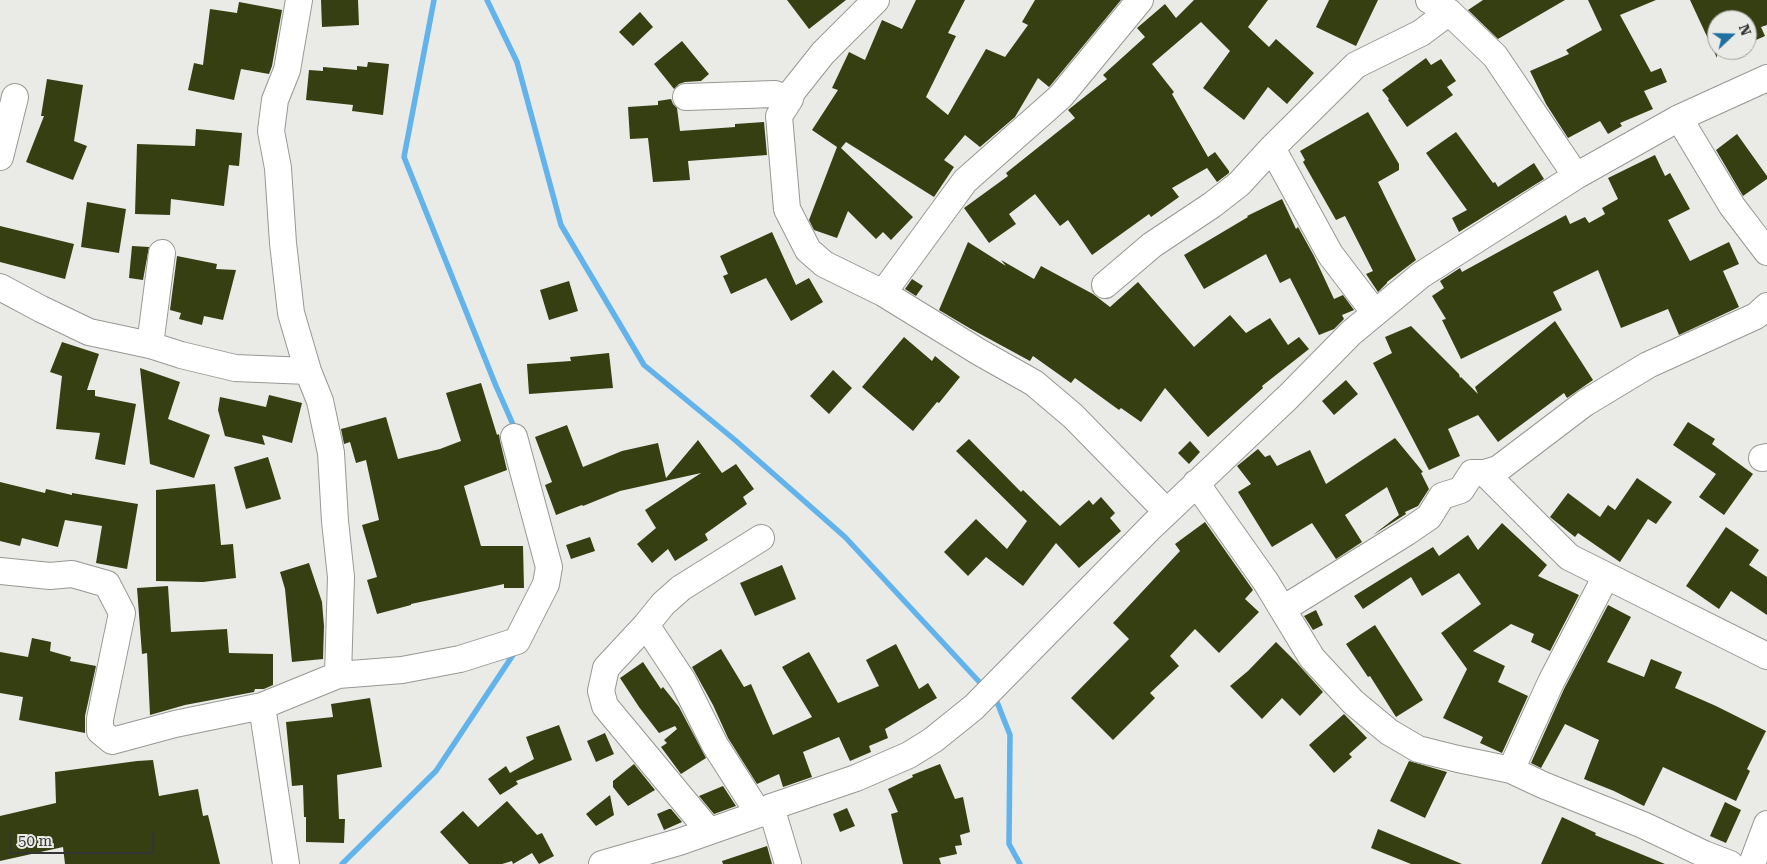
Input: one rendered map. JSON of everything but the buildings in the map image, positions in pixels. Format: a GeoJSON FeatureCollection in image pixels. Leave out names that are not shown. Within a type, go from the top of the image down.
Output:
{"type":"FeatureCollection","features":[{"type":"Feature","properties":{"kind":"street"},"geometry":{"type":"LineString","coordinates":[[299,0],[287,70],[275,100],[270,131],[278,168],[283,242],[291,313],[308,371],[320,401],[331,453],[341,577],[338,675]]}},
{"type":"Feature","properties":{"kind":"street"},"geometry":{"type":"LineString","coordinates":[[876,0],[823,53],[792,92],[780,116],[787,209],[808,250],[824,264],[883,293],[978,352],[1034,383],[1073,416],[1167,512]]}},
{"type":"Feature","properties":{"kind":"street"},"geometry":{"type":"LineString","coordinates":[[883,293],[965,182],[1061,96],[1140,0]]}},
{"type":"Feature","properties":{"kind":"street"},"geometry":{"type":"LineString","coordinates":[[1105,284],[1152,245],[1212,205],[1239,184],[1272,148],[1356,65],[1421,33],[1439,6],[1495,56],[1576,176]]}},
{"type":"Feature","properties":{"kind":"street"},"geometry":{"type":"LineString","coordinates":[[602,864],[634,860],[856,778],[908,755],[933,740],[974,707],[1196,483],[1288,397],[1351,333],[1421,275],[1576,176],[1679,118],[1767,78]]}},
{"type":"Feature","properties":{"kind":"street"},"geometry":{"type":"LineString","coordinates":[[686,97],[775,94],[790,99]]}},
{"type":"Feature","properties":{"kind":"street"},"geometry":{"type":"LineString","coordinates":[[0,157],[15,97]]}},
{"type":"Feature","properties":{"kind":"street"},"geometry":{"type":"LineString","coordinates":[[1679,118],[1732,206],[1767,252]]}},
{"type":"Feature","properties":{"kind":"street"},"geometry":{"type":"LineString","coordinates":[[1272,148],[1330,254],[1374,314]]}},
{"type":"Feature","properties":{"kind":"street"},"geometry":{"type":"LineString","coordinates":[[150,345],[162,253]]}},
{"type":"Feature","properties":{"kind":"street"},"geometry":{"type":"LineString","coordinates":[[0,287],[41,310],[88,332],[150,345],[235,368],[308,371]]}},
{"type":"Feature","properties":{"kind":"street"},"geometry":{"type":"LineString","coordinates":[[1283,609],[1422,522],[1429,516],[1442,496],[1461,490],[1472,473],[1485,474],[1498,469],[1585,403],[1648,366],[1756,316],[1767,306]]}},
{"type":"Feature","properties":{"kind":"street"},"geometry":{"type":"LineString","coordinates":[[0,571],[50,576],[72,574],[107,584],[122,612],[100,719],[100,731],[112,741],[175,724],[262,706],[338,675],[402,670],[450,661],[517,641],[546,584],[549,567],[514,437]]}},
{"type":"Feature","properties":{"kind":"street"},"geometry":{"type":"LineString","coordinates":[[1485,474],[1569,557],[1767,656]]}},
{"type":"Feature","properties":{"kind":"street"},"geometry":{"type":"LineString","coordinates":[[1196,483],[1283,609],[1312,658],[1353,702],[1389,732],[1418,749],[1511,770],[1643,825],[1704,854],[1730,864]]}},
{"type":"Feature","properties":{"kind":"street"},"geometry":{"type":"LineString","coordinates":[[709,831],[605,706],[601,692],[606,668],[663,604],[681,588],[761,538]]}},
{"type":"Feature","properties":{"kind":"street"},"geometry":{"type":"LineString","coordinates":[[1511,770],[1555,673],[1606,576]]}},
{"type":"Feature","properties":{"kind":"street"},"geometry":{"type":"LineString","coordinates":[[646,625],[683,681],[715,745],[765,811],[788,864]]}},
{"type":"Feature","properties":{"kind":"street"},"geometry":{"type":"LineString","coordinates":[[262,706],[286,864]]}},
{"type":"Feature","properties":{"kind":"street"},"geometry":{"type":"LineString","coordinates":[[1752,864],[1767,824]]}},
{"type":"Feature","properties":{"kind":"waterway"},"geometry":{"type":"LineString","coordinates":[[434,0],[404,157],[515,429]]}},
{"type":"Feature","properties":{"kind":"waterway"},"geometry":{"type":"LineString","coordinates":[[487,0],[517,62],[561,225],[644,365],[735,440],[845,537],[984,687]]}},
{"type":"Feature","properties":{"kind":"waterway"},"geometry":{"type":"LineString","coordinates":[[342,864],[436,771],[515,652]]}},
{"type":"Feature","properties":{"kind":"waterway"},"geometry":{"type":"LineString","coordinates":[[993,698],[997,702],[1010,735],[1009,844],[1020,864]]}}]}
